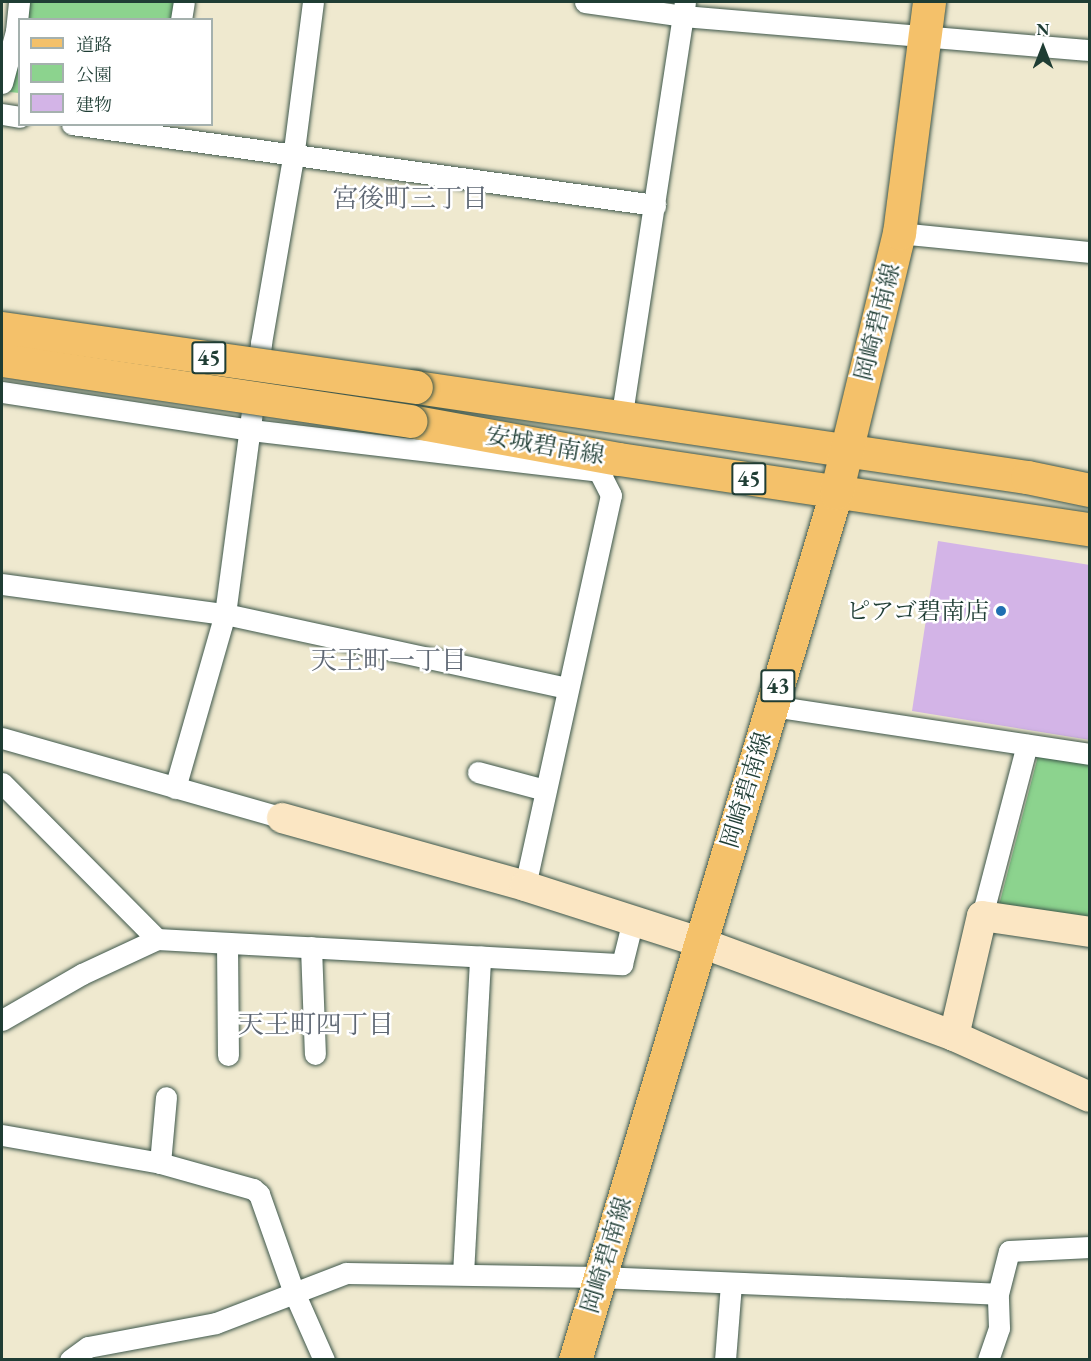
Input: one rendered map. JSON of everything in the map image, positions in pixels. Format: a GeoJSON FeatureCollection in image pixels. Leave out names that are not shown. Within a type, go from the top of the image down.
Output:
{"type":"FeatureCollection","features":[{"type":"Feature","properties":{"kind":"main road","name":"岡崎碧南線"},"geometry":{"type":"LineString","coordinates":[[575,1359],[836,493],[899,233],[927,38],[929,2]]}},
{"type":"Feature","properties":{"kind":"main road","name":"安城碧南線"},"geometry":{"type":"LineString","coordinates":[[2,328],[416,387],[621,420],[1027,477],[1089,490]]}},
{"type":"Feature","properties":{"kind":"main road","name":"安城碧南線"},"geometry":{"type":"LineString","coordinates":[[2,360],[410,421],[609,465],[836,493],[1089,529]]}},
{"type":"Feature","properties":{"kind":"main road"},"geometry":{"type":"LineString","coordinates":[[1027,477],[1064,465],[1089,468]]}},
{"type":"Feature","properties":{"kind":"street"},"geometry":{"type":"LineString","coordinates":[[2,82],[16,31],[19,2]]}},
{"type":"Feature","properties":{"kind":"street"},"geometry":{"type":"LineString","coordinates":[[181,18],[184,2]]}},
{"type":"Feature","properties":{"kind":"street"},"geometry":{"type":"LineString","coordinates":[[175,788],[225,614],[260,350],[294,158],[313,2]]}},
{"type":"Feature","properties":{"kind":"street"},"geometry":{"type":"LineString","coordinates":[[585,2],[684,9],[927,38],[1089,50]]}},
{"type":"Feature","properties":{"kind":"street"},"geometry":{"type":"LineString","coordinates":[[621,420],[684,9]]}},
{"type":"Feature","properties":{"kind":"street"},"geometry":{"type":"LineString","coordinates":[[2,114],[18,117]]}},
{"type":"Feature","properties":{"kind":"street"},"geometry":{"type":"LineString","coordinates":[[98,126],[163,131],[294,158],[655,205]]}},
{"type":"Feature","properties":{"kind":"street"},"geometry":{"type":"LineString","coordinates":[[899,233],[1089,252]]}},
{"type":"Feature","properties":{"kind":"street"},"geometry":{"type":"LineString","coordinates":[[2,313],[527,387],[537,390],[551,409]]}},
{"type":"Feature","properties":{"kind":"street"},"geometry":{"type":"LineString","coordinates":[[2,392],[250,430],[609,465],[611,495],[525,886]]}},
{"type":"Feature","properties":{"kind":"street"},"geometry":{"type":"LineString","coordinates":[[2,584],[225,614],[567,688]]}},
{"type":"Feature","properties":{"kind":"street"},"geometry":{"type":"LineString","coordinates":[[771,706],[1089,754]]}},
{"type":"Feature","properties":{"kind":"street"},"geometry":{"type":"LineString","coordinates":[[2,738],[525,886],[633,920],[954,1036],[1089,1097]]}},
{"type":"Feature","properties":{"kind":"street"},"geometry":{"type":"LineString","coordinates":[[954,1036],[981,916],[1027,745]]}},
{"type":"Feature","properties":{"kind":"street"},"geometry":{"type":"LineString","coordinates":[[478,772],[545,790]]}},
{"type":"Feature","properties":{"kind":"street"},"geometry":{"type":"LineString","coordinates":[[2,783],[157,939]]}},
{"type":"Feature","properties":{"kind":"street"},"geometry":{"type":"LineString","coordinates":[[981,916],[1089,932]]}},
{"type":"Feature","properties":{"kind":"street"},"geometry":{"type":"LineString","coordinates":[[2,1020],[81,974],[157,939],[622,964],[633,920]]}},
{"type":"Feature","properties":{"kind":"street"},"geometry":{"type":"LineString","coordinates":[[227,943],[228,1055]]}},
{"type":"Feature","properties":{"kind":"street"},"geometry":{"type":"LineString","coordinates":[[311,947],[315,1054]]}},
{"type":"Feature","properties":{"kind":"street"},"geometry":{"type":"LineString","coordinates":[[463,1274],[480,956]]}},
{"type":"Feature","properties":{"kind":"street"},"geometry":{"type":"LineString","coordinates":[[160,1162],[166,1097]]}},
{"type":"Feature","properties":{"kind":"street"},"geometry":{"type":"LineString","coordinates":[[2,1135],[160,1162],[259,1194],[292,1290],[324,1359]]}},
{"type":"Feature","properties":{"kind":"street"},"geometry":{"type":"LineString","coordinates":[[988,1359],[999,1328],[998,1294],[1009,1251],[1089,1247]]}},
{"type":"Feature","properties":{"kind":"street"},"geometry":{"type":"LineString","coordinates":[[70,1359],[88,1347],[216,1323],[292,1290],[346,1273],[599,1277],[998,1294]]}},
{"type":"Feature","properties":{"kind":"street"},"geometry":{"type":"LineString","coordinates":[[725,1359],[731,1283]]}},
{"type":"Feature","properties":{"kind":"green space"},"geometry":{"type":"Polygon","coordinates":[[[25,2],[180,2],[177,18],[22,18],[25,2]]]}},
{"type":"Feature","properties":{"kind":"green space"},"geometry":{"type":"Polygon","coordinates":[[[18,40],[18,93],[10,92],[18,40]]]}},
{"type":"Feature","properties":{"kind":"green space"},"geometry":{"type":"Polygon","coordinates":[[[1038,756],[1089,764],[1089,922],[998,909],[1038,756]]]}},
{"type":"Feature","properties":{"kind":"building"},"geometry":{"type":"Polygon","coordinates":[[[938,541],[1090,565],[1090,740],[912,711],[938,541]]]}},
{"type":"Feature","properties":{"kind":"place","name":"ピアゴ碧南店"},"geometry":{"type":"Point","coordinates":[1001,611]}},
{"type":"Feature","properties":{"kind":"district","name":"宮後町三丁目"},"geometry":{"type":"Point","coordinates":[410,199]}},
{"type":"Feature","properties":{"kind":"district","name":"天王町一丁目"},"geometry":{"type":"Point","coordinates":[389,661]}},
{"type":"Feature","properties":{"kind":"district","name":"天王町四丁目"},"geometry":{"type":"Point","coordinates":[316,1025]}}]}
